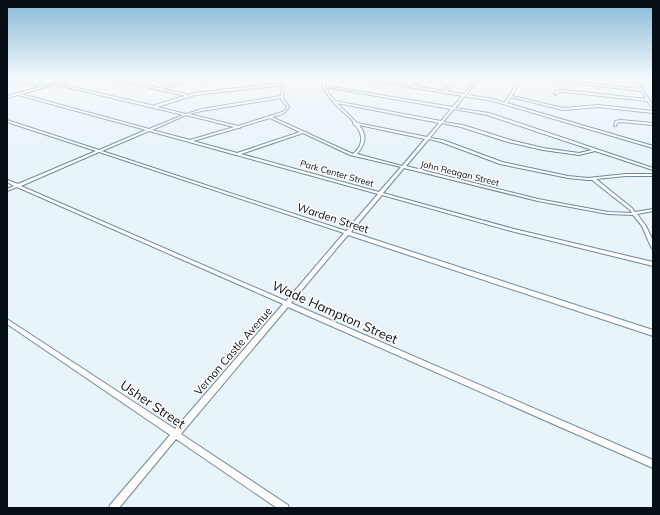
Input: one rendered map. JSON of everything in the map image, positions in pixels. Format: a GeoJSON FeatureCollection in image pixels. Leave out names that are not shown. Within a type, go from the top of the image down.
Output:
{"type":"FeatureCollection","features":[{"type":"Feature","properties":{"kind":"main road"},"geometry":{"type":"LineString","coordinates":[[505,103],[653,147]]}},
{"type":"Feature","properties":{"kind":"street","name":"Park Center Street"},"geometry":{"type":"LineString","coordinates":[[51,103],[513,230],[653,264]]}},
{"type":"Feature","properties":{"kind":"street"},"geometry":{"type":"LineString","coordinates":[[138,103],[239,127]]}},
{"type":"Feature","properties":{"kind":"street"},"geometry":{"type":"LineString","coordinates":[[155,107],[167,103]]}},
{"type":"Feature","properties":{"kind":"street"},"geometry":{"type":"LineString","coordinates":[[7,190],[187,114],[202,110],[250,103]]}},
{"type":"Feature","properties":{"kind":"street"},"geometry":{"type":"LineString","coordinates":[[189,141],[283,113],[288,108],[285,103]]}},
{"type":"Feature","properties":{"kind":"street"},"geometry":{"type":"LineString","coordinates":[[336,103],[361,132],[363,138],[361,146],[354,155]]}},
{"type":"Feature","properties":{"kind":"street"},"geometry":{"type":"LineString","coordinates":[[341,103],[472,128],[514,143],[543,149],[579,154],[594,150]]}},
{"type":"Feature","properties":{"kind":"street"},"geometry":{"type":"LineString","coordinates":[[424,103],[494,116],[653,169]]}},
{"type":"Feature","properties":{"kind":"street","name":"Vernon Castle Avenue"},"geometry":{"type":"LineString","coordinates":[[113,508],[458,103]]}},
{"type":"Feature","properties":{"kind":"street"},"geometry":{"type":"LineString","coordinates":[[539,103],[563,109],[598,106],[653,112]]}},
{"type":"Feature","properties":{"kind":"street","name":"John Reagan Street"},"geometry":{"type":"LineString","coordinates":[[270,118],[354,155],[403,168],[580,209],[608,213],[635,213],[653,210]]}},
{"type":"Feature","properties":{"kind":"street","name":"Warden Street"},"geometry":{"type":"LineString","coordinates":[[7,121],[653,333]]}},
{"type":"Feature","properties":{"kind":"street"},"geometry":{"type":"LineString","coordinates":[[614,125],[616,122],[621,121],[653,124]]}},
{"type":"Feature","properties":{"kind":"street"},"geometry":{"type":"LineString","coordinates":[[354,123],[428,138],[501,163],[568,177],[593,179],[626,175],[653,175]]}},
{"type":"Feature","properties":{"kind":"street"},"geometry":{"type":"LineString","coordinates":[[238,154],[303,132]]}},
{"type":"Feature","properties":{"kind":"street"},"geometry":{"type":"LineString","coordinates":[[593,179],[626,204],[635,213],[644,226],[653,247]]}},
{"type":"Feature","properties":{"kind":"street","name":"Wade Hampton Street"},"geometry":{"type":"LineString","coordinates":[[7,181],[653,464]]}},
{"type":"Feature","properties":{"kind":"street","name":"Usher Street"},"geometry":{"type":"LineString","coordinates":[[7,321],[285,508]]}}]}
